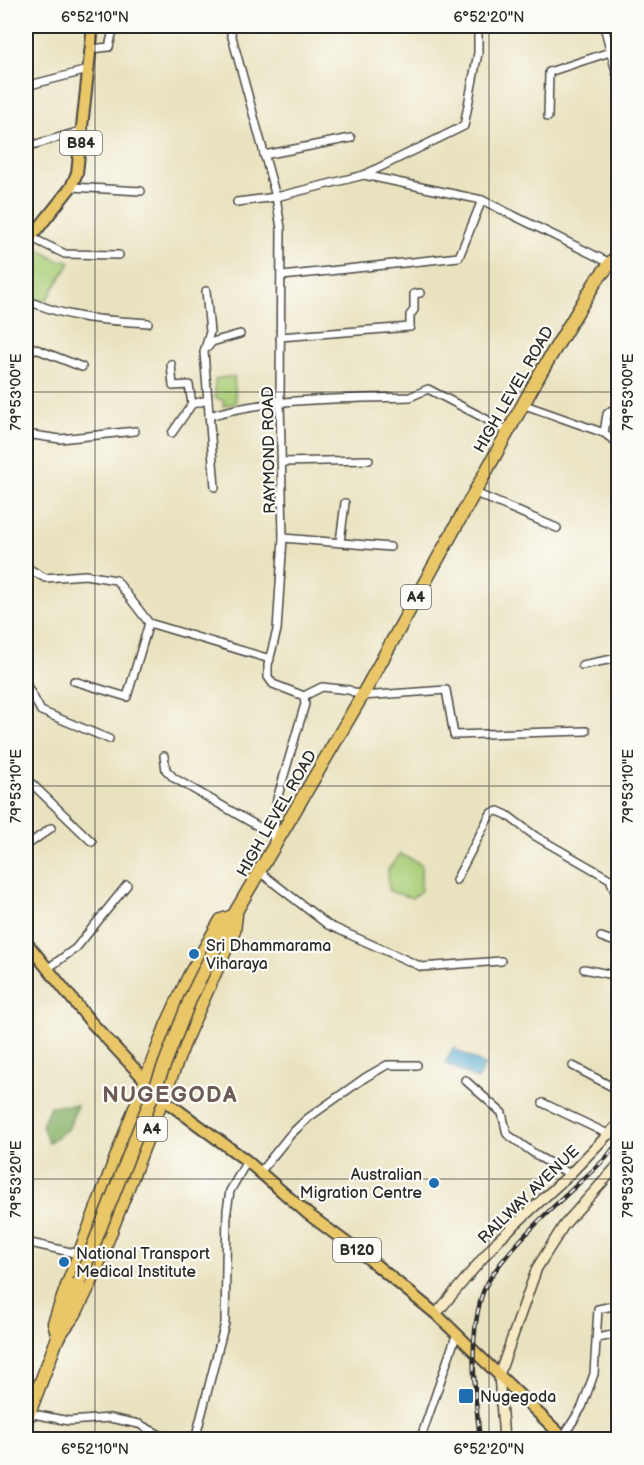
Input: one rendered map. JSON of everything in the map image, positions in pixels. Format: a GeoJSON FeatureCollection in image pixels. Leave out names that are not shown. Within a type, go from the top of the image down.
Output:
{"type":"FeatureCollection","features":[{"type":"Feature","properties":{"kind":"highway","name":"HIGH LEVEL ROAD"},"geometry":{"type":"LineString","coordinates":[[26,1416],[191,997],[218,942],[261,873],[362,696],[522,404],[596,281],[614,259]]}},
{"type":"Feature","properties":{"kind":"highway","name":"A4"},"geometry":{"type":"LineString","coordinates":[[236,915],[234,931],[188,1033],[89,1286],[75,1314],[58,1337],[54,1323],[127,1129],[141,1078],[189,976],[221,920],[236,915]]}},
{"type":"Feature","properties":{"kind":"highway"},"geometry":{"type":"LineString","coordinates":[[167,1024],[188,1033]]}},
{"type":"Feature","properties":{"kind":"highway"},"geometry":{"type":"LineString","coordinates":[[127,1129],[149,1136]]}},
{"type":"Feature","properties":{"kind":"main road","name":"B84"},"geometry":{"type":"LineString","coordinates":[[28,241],[71,187],[76,174],[84,130],[93,26]]}},
{"type":"Feature","properties":{"kind":"main road","name":"B120"},"geometry":{"type":"LineString","coordinates":[[26,942],[141,1078],[163,1099],[261,1172],[308,1214],[370,1260],[436,1314],[564,1438]]}},
{"type":"Feature","properties":{"kind":"street"},"geometry":{"type":"LineString","coordinates":[[91,49],[109,46],[114,26]]}},
{"type":"Feature","properties":{"kind":"street","name":"RAYMOND ROAD"},"geometry":{"type":"LineString","coordinates":[[229,26],[276,197],[281,228],[280,401],[283,538],[277,630],[268,677],[273,684],[304,696]]}},
{"type":"Feature","properties":{"kind":"street"},"geometry":{"type":"LineString","coordinates":[[237,202],[276,197],[364,175],[464,126],[478,53],[478,26]]}},
{"type":"Feature","properties":{"kind":"street"},"geometry":{"type":"LineString","coordinates":[[604,26],[618,79]]}},
{"type":"Feature","properties":{"kind":"street"},"geometry":{"type":"LineString","coordinates":[[548,117],[549,72],[610,52]]}},
{"type":"Feature","properties":{"kind":"street"},"geometry":{"type":"LineString","coordinates":[[26,86],[88,70]]}},
{"type":"Feature","properties":{"kind":"street"},"geometry":{"type":"LineString","coordinates":[[26,147],[84,130]]}},
{"type":"Feature","properties":{"kind":"street"},"geometry":{"type":"LineString","coordinates":[[264,155],[351,138]]}},
{"type":"Feature","properties":{"kind":"street"},"geometry":{"type":"LineString","coordinates":[[364,175],[483,200],[614,259]]}},
{"type":"Feature","properties":{"kind":"street"},"geometry":{"type":"LineString","coordinates":[[71,187],[141,191]]}},
{"type":"Feature","properties":{"kind":"street"},"geometry":{"type":"LineString","coordinates":[[282,276],[459,257],[483,200]]}},
{"type":"Feature","properties":{"kind":"street"},"geometry":{"type":"LineString","coordinates":[[28,241],[65,254],[119,255]]}},
{"type":"Feature","properties":{"kind":"street"},"geometry":{"type":"LineString","coordinates":[[206,291],[210,332],[205,351],[215,487]]}},
{"type":"Feature","properties":{"kind":"street"},"geometry":{"type":"LineString","coordinates":[[280,337],[410,327],[414,294],[420,293]]}},
{"type":"Feature","properties":{"kind":"street"},"geometry":{"type":"LineString","coordinates":[[26,300],[58,314],[79,319],[148,323]]}},
{"type":"Feature","properties":{"kind":"street"},"geometry":{"type":"LineString","coordinates":[[205,351],[212,342],[240,334]]}},
{"type":"Feature","properties":{"kind":"street"},"geometry":{"type":"LineString","coordinates":[[26,345],[82,367]]}},
{"type":"Feature","properties":{"kind":"street"},"geometry":{"type":"LineString","coordinates":[[171,364],[173,386],[189,385],[192,404]]}},
{"type":"Feature","properties":{"kind":"street"},"geometry":{"type":"LineString","coordinates":[[209,416],[243,406],[280,401],[410,397],[428,389],[507,430]]}},
{"type":"Feature","properties":{"kind":"street"},"geometry":{"type":"LineString","coordinates":[[172,433],[192,404],[208,400]]}},
{"type":"Feature","properties":{"kind":"street"},"geometry":{"type":"LineString","coordinates":[[522,404],[604,433],[616,442],[618,448]]}},
{"type":"Feature","properties":{"kind":"street"},"geometry":{"type":"LineString","coordinates":[[604,433],[607,414],[612,410],[618,410]]}},
{"type":"Feature","properties":{"kind":"street"},"geometry":{"type":"LineString","coordinates":[[26,434],[60,439],[135,431]]}},
{"type":"Feature","properties":{"kind":"street"},"geometry":{"type":"LineString","coordinates":[[282,462],[369,460]]}},
{"type":"Feature","properties":{"kind":"street"},"geometry":{"type":"LineString","coordinates":[[473,492],[557,528]]}},
{"type":"Feature","properties":{"kind":"street"},"geometry":{"type":"LineString","coordinates":[[340,542],[345,503]]}},
{"type":"Feature","properties":{"kind":"street"},"geometry":{"type":"LineString","coordinates":[[283,538],[390,547]]}},
{"type":"Feature","properties":{"kind":"street"},"geometry":{"type":"LineString","coordinates":[[27,570],[45,578],[85,575],[116,580],[149,623],[270,659]]}},
{"type":"Feature","properties":{"kind":"street"},"geometry":{"type":"LineString","coordinates":[[74,681],[128,697],[149,623]]}},
{"type":"Feature","properties":{"kind":"street"},"geometry":{"type":"LineString","coordinates":[[582,665],[618,658]]}},
{"type":"Feature","properties":{"kind":"street"},"geometry":{"type":"LineString","coordinates":[[26,684],[41,711],[109,739]]}},
{"type":"Feature","properties":{"kind":"street"},"geometry":{"type":"LineString","coordinates":[[272,852],[277,800],[303,718],[304,696],[322,687],[349,690],[362,696],[446,690],[454,735],[586,731]]}},
{"type":"Feature","properties":{"kind":"street"},"geometry":{"type":"LineString","coordinates":[[164,756],[166,770],[174,778],[273,835]]}},
{"type":"Feature","properties":{"kind":"street"},"geometry":{"type":"LineString","coordinates":[[26,778],[92,842]]}},
{"type":"Feature","properties":{"kind":"street"},"geometry":{"type":"LineString","coordinates":[[456,880],[491,813],[498,811],[535,836],[610,879],[618,900]]}},
{"type":"Feature","properties":{"kind":"street"},"geometry":{"type":"LineString","coordinates":[[26,846],[51,828]]}},
{"type":"Feature","properties":{"kind":"street"},"geometry":{"type":"LineString","coordinates":[[261,873],[328,925],[422,967],[501,961]]}},
{"type":"Feature","properties":{"kind":"street"},"geometry":{"type":"LineString","coordinates":[[47,969],[76,948],[127,885]]}},
{"type":"Feature","properties":{"kind":"street"},"geometry":{"type":"LineString","coordinates":[[602,937],[618,943]]}},
{"type":"Feature","properties":{"kind":"street"},"geometry":{"type":"LineString","coordinates":[[584,969],[618,976]]}},
{"type":"Feature","properties":{"kind":"street"},"geometry":{"type":"LineString","coordinates":[[261,1172],[290,1135],[308,1118],[366,1077],[387,1065],[417,1065]]}},
{"type":"Feature","properties":{"kind":"street"},"geometry":{"type":"LineString","coordinates":[[573,1066],[618,1090]]}},
{"type":"Feature","properties":{"kind":"street"},"geometry":{"type":"LineString","coordinates":[[465,1080],[502,1113],[507,1134],[539,1157],[570,1174]]}},
{"type":"Feature","properties":{"kind":"street"},"geometry":{"type":"LineString","coordinates":[[543,1103],[610,1135]]}},
{"type":"Feature","properties":{"kind":"street","name":"RAILWAY AVENUE"},"geometry":{"type":"LineString","coordinates":[[436,1314],[498,1240],[570,1174],[610,1135],[618,1124]]}},
{"type":"Feature","properties":{"kind":"street"},"geometry":{"type":"LineString","coordinates":[[195,1440],[225,1323],[226,1210],[230,1191],[247,1161]]}},
{"type":"Feature","properties":{"kind":"street"},"geometry":{"type":"LineString","coordinates":[[504,1440],[499,1375],[537,1268],[564,1225],[618,1165]]}},
{"type":"Feature","properties":{"kind":"street"},"geometry":{"type":"LineString","coordinates":[[26,1242],[79,1254]]}},
{"type":"Feature","properties":{"kind":"street"},"geometry":{"type":"LineString","coordinates":[[564,1438],[582,1407],[594,1374],[598,1309],[618,1305]]}},
{"type":"Feature","properties":{"kind":"street"},"geometry":{"type":"LineString","coordinates":[[420,1440],[457,1333]]}},
{"type":"Feature","properties":{"kind":"street"},"geometry":{"type":"LineString","coordinates":[[597,1338],[618,1334]]}},
{"type":"Feature","properties":{"kind":"street"},"geometry":{"type":"LineString","coordinates":[[26,1416],[69,1421],[110,1418],[138,1424],[170,1440]]}},
{"type":"Feature","properties":{"kind":"green space"},"geometry":{"type":"Polygon","coordinates":[[[38,249],[59,261],[67,260],[70,263],[45,302],[26,293],[26,270],[38,249]]]}},
{"type":"Feature","properties":{"kind":"green space"},"geometry":{"type":"Polygon","coordinates":[[[234,376],[236,403],[223,406],[224,401],[215,398],[215,379],[234,376]]]}},
{"type":"Feature","properties":{"kind":"green space"},"geometry":{"type":"Polygon","coordinates":[[[400,854],[421,864],[421,891],[412,898],[389,891],[388,870],[400,854]]]}},
{"type":"Feature","properties":{"kind":"green space"},"geometry":{"type":"Polygon","coordinates":[[[77,1105],[69,1128],[48,1143],[42,1125],[50,1106],[77,1105]]]}},
{"type":"Feature","properties":{"kind":"water"},"geometry":{"type":"Polygon","coordinates":[[[453,1048],[485,1065],[478,1080],[445,1063],[453,1048]]]}},
{"type":"Feature","properties":{"kind":"railway"},"geometry":{"type":"LineString","coordinates":[[480,1440],[474,1351],[477,1316],[488,1281],[517,1244],[606,1158],[618,1142]]}},
{"type":"Feature","properties":{"kind":"place","name":"Sri Dhammarama Viharaya"},"geometry":{"type":"Point","coordinates":[194,954]}},
{"type":"Feature","properties":{"kind":"place","name":"Australian Migration Centre"},"geometry":{"type":"Point","coordinates":[434,1183]}},
{"type":"Feature","properties":{"kind":"place","name":"National Transport Medical Institute"},"geometry":{"type":"Point","coordinates":[64,1262]}},
{"type":"Feature","properties":{"kind":"place","name":"Nugegoda"},"geometry":{"type":"Point","coordinates":[466,1396]}},
{"type":"Feature","properties":{"kind":"district","name":"NUGEGODA"},"geometry":{"type":"Point","coordinates":[170,1094]}}]}
